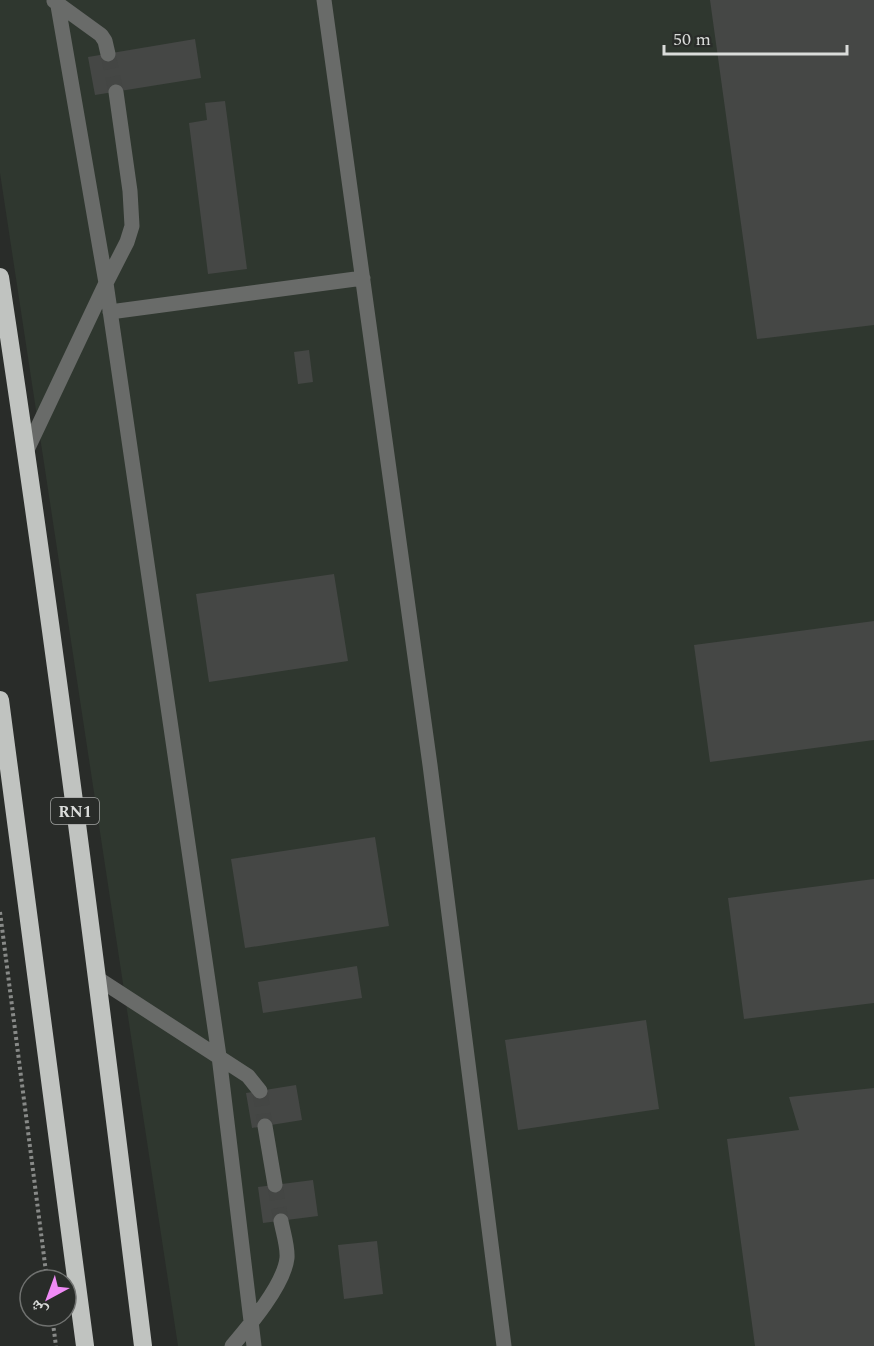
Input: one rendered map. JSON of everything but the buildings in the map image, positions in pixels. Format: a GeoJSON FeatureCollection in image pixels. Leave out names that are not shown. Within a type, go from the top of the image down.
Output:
{"type":"FeatureCollection","features":[{"type":"Feature","properties":{"kind":"highway","name":"RN1"},"geometry":{"type":"LineString","coordinates":[[0,277],[97,978],[143,1346]]}},
{"type":"Feature","properties":{"kind":"highway"},"geometry":{"type":"LineString","coordinates":[[0,700],[85,1346]]}},
{"type":"Feature","properties":{"kind":"street"},"geometry":{"type":"LineString","coordinates":[[324,0],[430,765],[504,1346]]}},
{"type":"Feature","properties":{"kind":"street"},"geometry":{"type":"LineString","coordinates":[[56,1],[101,35],[108,54]]}},
{"type":"Feature","properties":{"kind":"street"},"geometry":{"type":"LineString","coordinates":[[56,1],[106,283],[219,1056],[254,1346]]}},
{"type":"Feature","properties":{"kind":"street"},"geometry":{"type":"LineString","coordinates":[[26,452],[127,242],[132,226],[130,191],[116,92]]}},
{"type":"Feature","properties":{"kind":"street"},"geometry":{"type":"LineString","coordinates":[[110,312],[363,278]]}},
{"type":"Feature","properties":{"kind":"street"},"geometry":{"type":"LineString","coordinates":[[97,978],[248,1076],[260,1091]]}},
{"type":"Feature","properties":{"kind":"street"},"geometry":{"type":"LineString","coordinates":[[265,1126],[275,1185]]}},
{"type":"Feature","properties":{"kind":"street"},"geometry":{"type":"LineString","coordinates":[[232,1346],[269,1297],[287,1260],[281,1221]]}},
{"type":"Feature","properties":{"kind":"path"},"geometry":{"type":"LineString","coordinates":[[0,912],[45,1268]]}},
{"type":"Feature","properties":{"kind":"path"},"geometry":{"type":"LineString","coordinates":[[54,1328],[56,1346]]}},
{"type":"Feature","properties":{"kind":"shaded area"},"geometry":{"type":"Polygon","coordinates":[[[0,0],[874,0],[874,1346],[178,1346],[0,173],[0,0]]]}},
{"type":"Feature","properties":{"kind":"tunnel"},"geometry":{"type":"LineString","coordinates":[[108,54],[116,92]]}},
{"type":"Feature","properties":{"kind":"tunnel"},"geometry":{"type":"LineString","coordinates":[[260,1091],[265,1126]]}},
{"type":"Feature","properties":{"kind":"tunnel"},"geometry":{"type":"LineString","coordinates":[[275,1185],[281,1221]]}}]}
